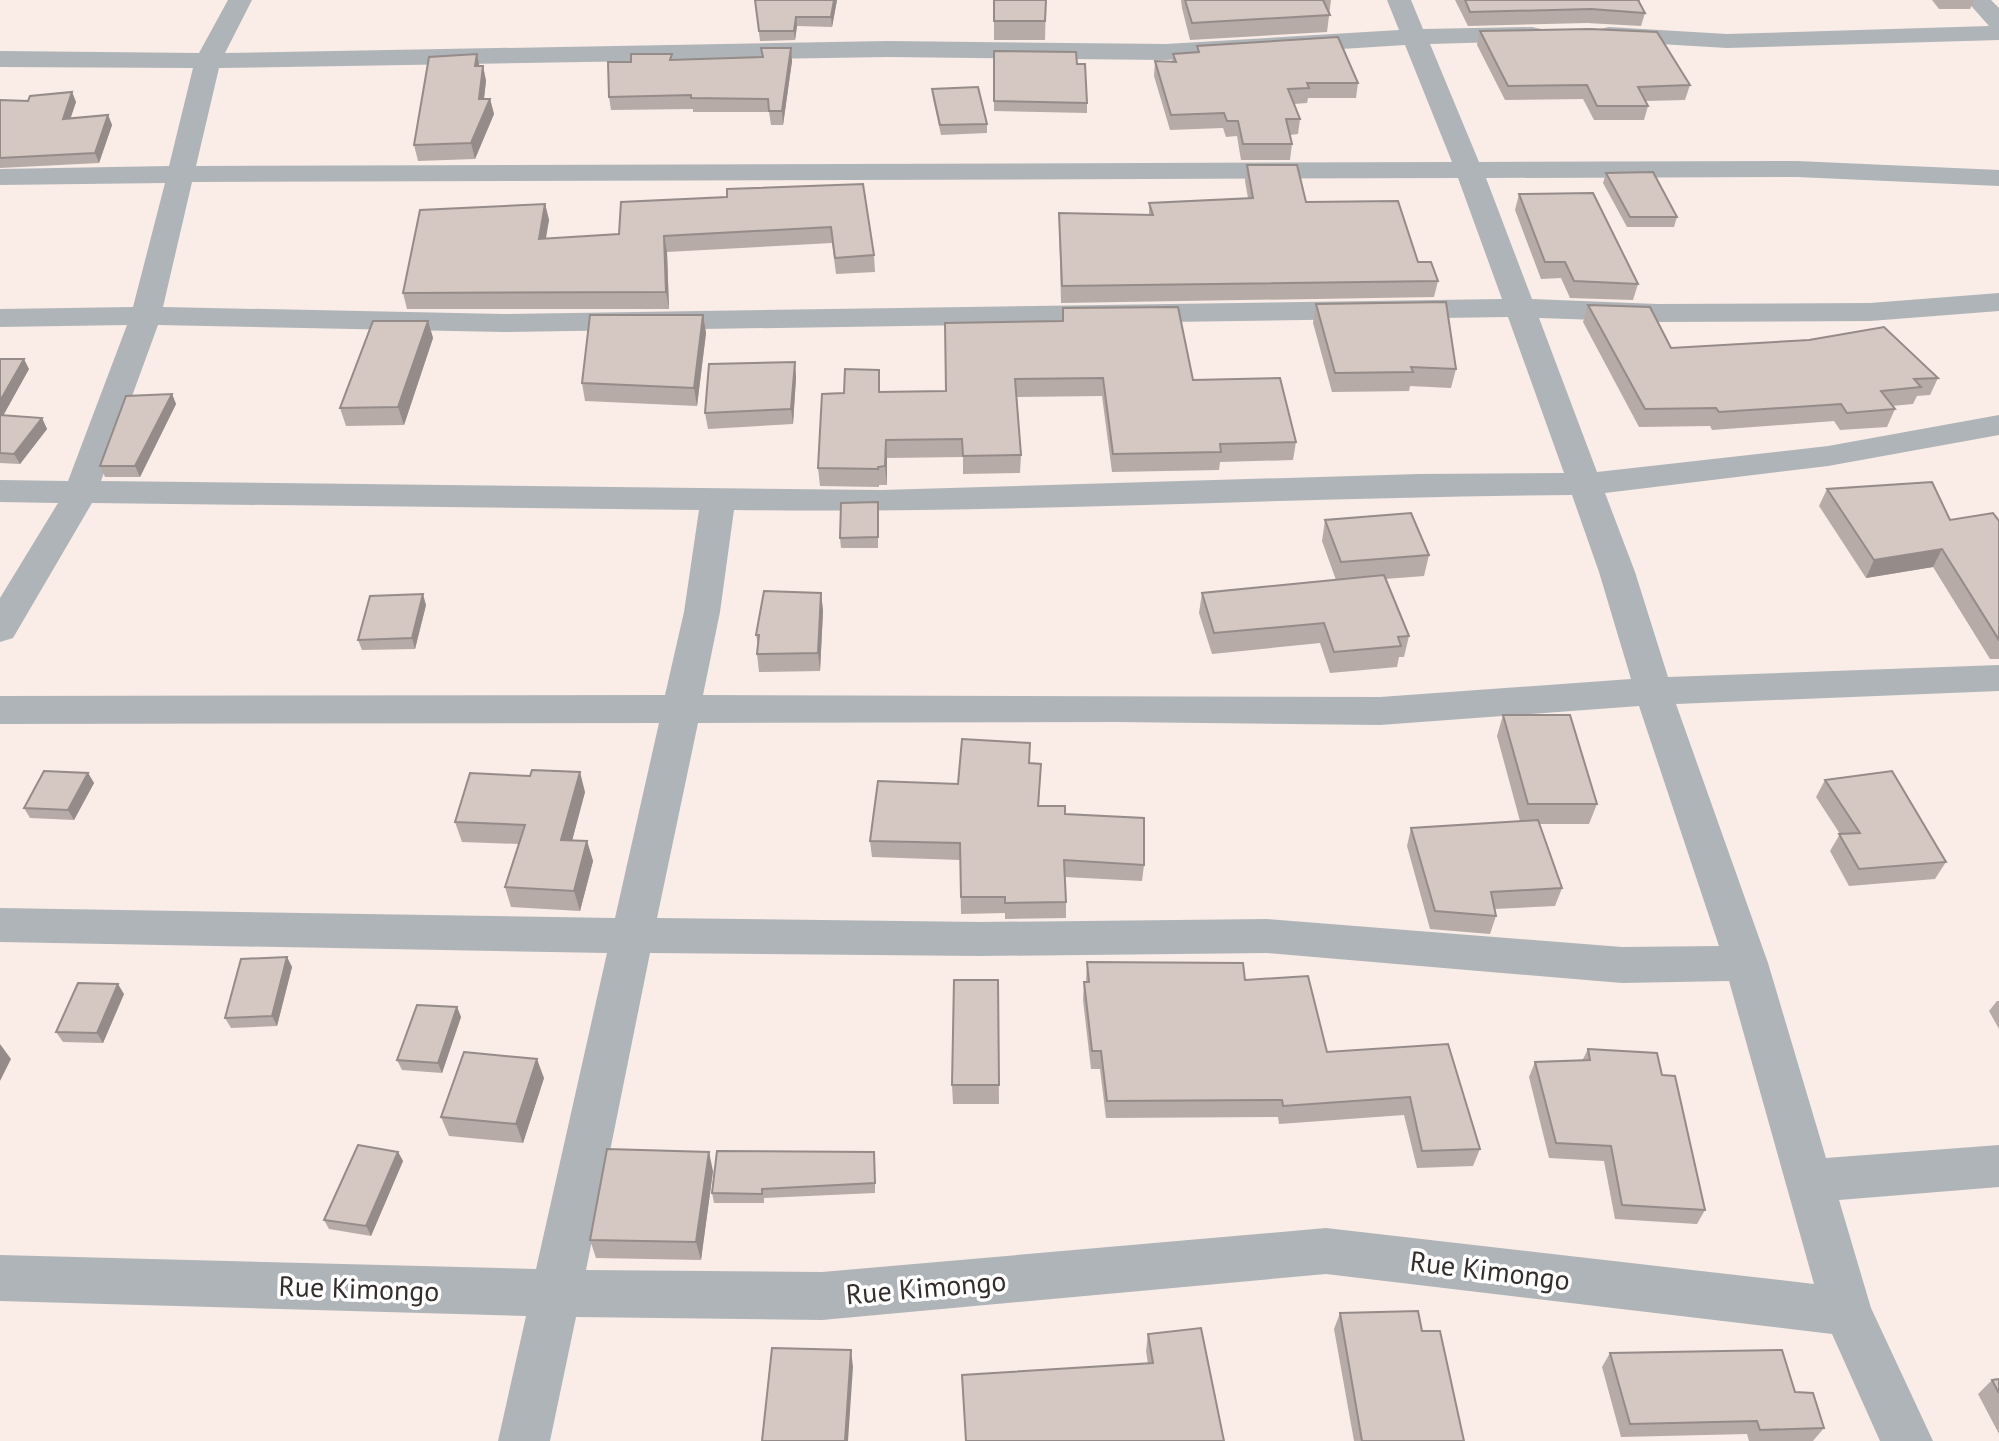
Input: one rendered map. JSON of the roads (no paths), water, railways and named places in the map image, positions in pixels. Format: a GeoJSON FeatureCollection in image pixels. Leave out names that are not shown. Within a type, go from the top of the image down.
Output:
{"type":"FeatureCollection","features":[{"type":"Feature","properties":{"kind":"street"},"geometry":{"type":"LineString","coordinates":[[0,629],[81,492],[96,445],[146,316],[208,61],[240,0]]}},
{"type":"Feature","properties":{"kind":"street"},"geometry":{"type":"LineString","coordinates":[[1399,0],[1469,170],[1617,572],[1653,691],[1746,963],[1847,1312],[1907,1441]]}},
{"type":"Feature","properties":{"kind":"street"},"geometry":{"type":"LineString","coordinates":[[1978,0],[1999,22]]}},
{"type":"Feature","properties":{"kind":"street"},"geometry":{"type":"LineString","coordinates":[[1587,33],[1727,41],[1999,33]]}},
{"type":"Feature","properties":{"kind":"street"},"geometry":{"type":"LineString","coordinates":[[0,59],[208,61],[888,49],[1166,51],[1413,37],[1561,34]]}},
{"type":"Feature","properties":{"kind":"street"},"geometry":{"type":"LineString","coordinates":[[0,177],[182,174],[1797,169],[1999,178]]}},
{"type":"Feature","properties":{"kind":"street"},"geometry":{"type":"LineString","coordinates":[[0,318],[146,316],[503,323],[1518,308],[1657,313],[1870,312],[1999,302]]}},
{"type":"Feature","properties":{"kind":"street"},"geometry":{"type":"LineString","coordinates":[[0,491],[881,501],[1419,485],[1585,484],[1828,456],[1999,425]]}},
{"type":"Feature","properties":{"kind":"street"},"geometry":{"type":"LineString","coordinates":[[524,1441],[558,1293],[702,611],[718,499]]}},
{"type":"Feature","properties":{"kind":"street"},"geometry":{"type":"LineString","coordinates":[[0,710],[1116,708],[1380,711],[1653,691],[1999,678]]}},
{"type":"Feature","properties":{"kind":"street"},"geometry":{"type":"LineString","coordinates":[[0,925],[634,936],[981,939],[1267,936],[1622,965],[1746,963]]}},
{"type":"Feature","properties":{"kind":"street"},"geometry":{"type":"LineString","coordinates":[[1808,1181],[1999,1167]]}},
{"type":"Feature","properties":{"kind":"street","name":"Rue Kimongo"},"geometry":{"type":"LineString","coordinates":[[0,1278],[558,1293],[822,1296],[1326,1251],[1847,1312]]}}]}
